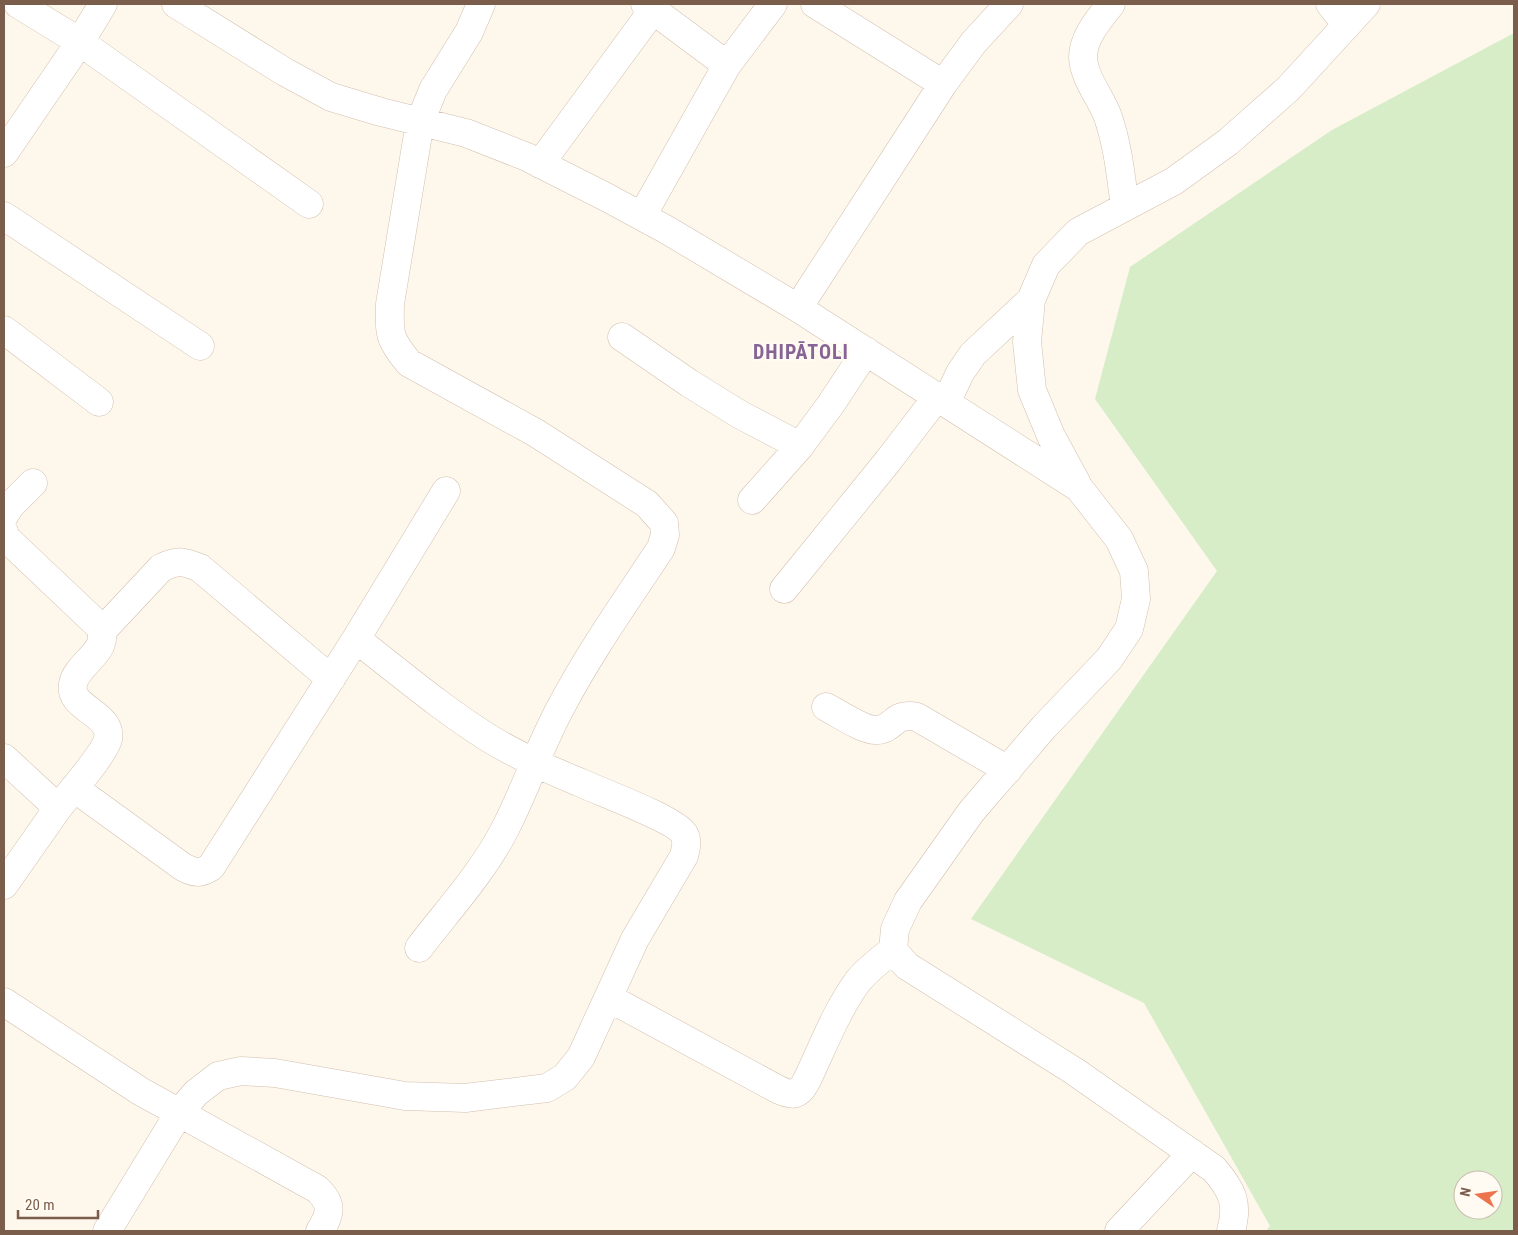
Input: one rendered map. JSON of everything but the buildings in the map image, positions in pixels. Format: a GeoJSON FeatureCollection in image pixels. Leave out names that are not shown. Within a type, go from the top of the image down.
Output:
{"type":"FeatureCollection","features":[{"type":"Feature","properties":{"kind":"street"},"geometry":{"type":"LineString","coordinates":[[18,4],[80,42],[309,204]]}},
{"type":"Feature","properties":{"kind":"street"},"geometry":{"type":"LineString","coordinates":[[4,152],[80,42],[103,4]]}},
{"type":"Feature","properties":{"kind":"street"},"geometry":{"type":"LineString","coordinates":[[176,4],[285,72],[331,97],[466,134],[540,164],[642,216],[798,308],[1079,488]]}},
{"type":"Feature","properties":{"kind":"street"},"geometry":{"type":"LineString","coordinates":[[419,948],[482,865],[504,830],[561,706],[587,659],[661,548],[665,535],[664,524],[647,504],[536,433],[409,363],[395,346],[390,328],[390,304],[420,122],[433,90],[469,32],[481,4]]}},
{"type":"Feature","properties":{"kind":"street"},"geometry":{"type":"LineString","coordinates":[[642,216],[727,65],[773,4]]}},
{"type":"Feature","properties":{"kind":"street"},"geometry":{"type":"LineString","coordinates":[[815,4],[943,84]]}},
{"type":"Feature","properties":{"kind":"street"},"geometry":{"type":"LineString","coordinates":[[798,308],[943,84],[974,42],[1009,4]]}},
{"type":"Feature","properties":{"kind":"street"},"geometry":{"type":"LineString","coordinates":[[1111,4],[1088,37],[1083,57],[1089,79],[1108,117],[1125,207]]}},
{"type":"Feature","properties":{"kind":"street"},"geometry":{"type":"LineString","coordinates":[[1330,4],[1347,25]]}},
{"type":"Feature","properties":{"kind":"street"},"geometry":{"type":"LineString","coordinates":[[1230,1231],[1234,1220],[1234,1200],[1225,1182],[1214,1169],[1074,1071],[906,966],[893,950],[895,929],[908,901],[971,812],[1044,727],[1109,659],[1129,630],[1136,599],[1134,571],[1119,539],[1079,488],[1051,436],[1032,390],[1027,342],[1031,300],[1046,265],[1078,232],[1174,181],[1228,142],[1288,89],[1366,4]]}},
{"type":"Feature","properties":{"kind":"street"},"geometry":{"type":"LineString","coordinates":[[540,164],[649,7],[727,65]]}},
{"type":"Feature","properties":{"kind":"street"},"geometry":{"type":"LineString","coordinates":[[4,216],[200,346]]}},
{"type":"Feature","properties":{"kind":"street"},"geometry":{"type":"LineString","coordinates":[[784,589],[888,461],[942,400],[973,354],[1031,300]]}},
{"type":"Feature","properties":{"kind":"street"},"geometry":{"type":"LineString","coordinates":[[4,330],[99,402]]}},
{"type":"Feature","properties":{"kind":"street"},"geometry":{"type":"LineString","coordinates":[[622,337],[738,414],[800,446]]}},
{"type":"Feature","properties":{"kind":"street"},"geometry":{"type":"LineString","coordinates":[[752,500],[800,446],[866,351]]}},
{"type":"Feature","properties":{"kind":"street"},"geometry":{"type":"LineString","coordinates":[[4,516],[10,506],[34,483]]}},
{"type":"Feature","properties":{"kind":"street"},"geometry":{"type":"LineString","coordinates":[[4,758],[66,798],[183,867],[194,873],[203,872],[211,867],[331,679],[446,491]]}},
{"type":"Feature","properties":{"kind":"street"},"geometry":{"type":"LineString","coordinates":[[4,532],[6,538],[99,626],[102,631],[101,646],[77,674],[72,692],[77,700],[104,722],[108,729],[108,739],[102,750],[4,885]]}},
{"type":"Feature","properties":{"kind":"street"},"geometry":{"type":"LineString","coordinates":[[102,631],[161,568],[174,562],[186,562],[200,568],[331,679]]}},
{"type":"Feature","properties":{"kind":"street"},"geometry":{"type":"LineString","coordinates":[[107,1231],[180,1113],[196,1093],[218,1076],[241,1072],[275,1073],[405,1096],[465,1098],[548,1088],[565,1077],[581,1056],[635,939],[684,856],[686,845],[684,834],[676,826],[653,814],[534,763],[479,731],[436,701],[356,639]]}},
{"type":"Feature","properties":{"kind":"street"},"geometry":{"type":"LineString","coordinates":[[826,707],[868,728],[876,730],[885,728],[898,717],[908,715],[917,717],[1008,770]]}},
{"type":"Feature","properties":{"kind":"street"},"geometry":{"type":"LineString","coordinates":[[609,998],[779,1090],[789,1094],[796,1094],[802,1090],[841,1010],[859,981],[893,950]]}},
{"type":"Feature","properties":{"kind":"street"},"geometry":{"type":"LineString","coordinates":[[4,1002],[140,1091],[317,1189],[325,1197],[329,1206],[328,1217],[320,1231]]}},
{"type":"Feature","properties":{"kind":"street"},"geometry":{"type":"LineString","coordinates":[[1119,1231],[1192,1153]]}},
{"type":"Feature","properties":{"kind":"green space"},"geometry":{"type":"Polygon","coordinates":[[[1514,33],[1514,1231],[1266,1231],[1270,1226],[1144,1003],[971,919],[1217,571],[1095,399],[1130,267],[1332,130],[1514,33]]]}},
{"type":"Feature","properties":{"kind":"district","name":"DHIPĀTOLI"},"geometry":{"type":"Point","coordinates":[801,352]}}]}
